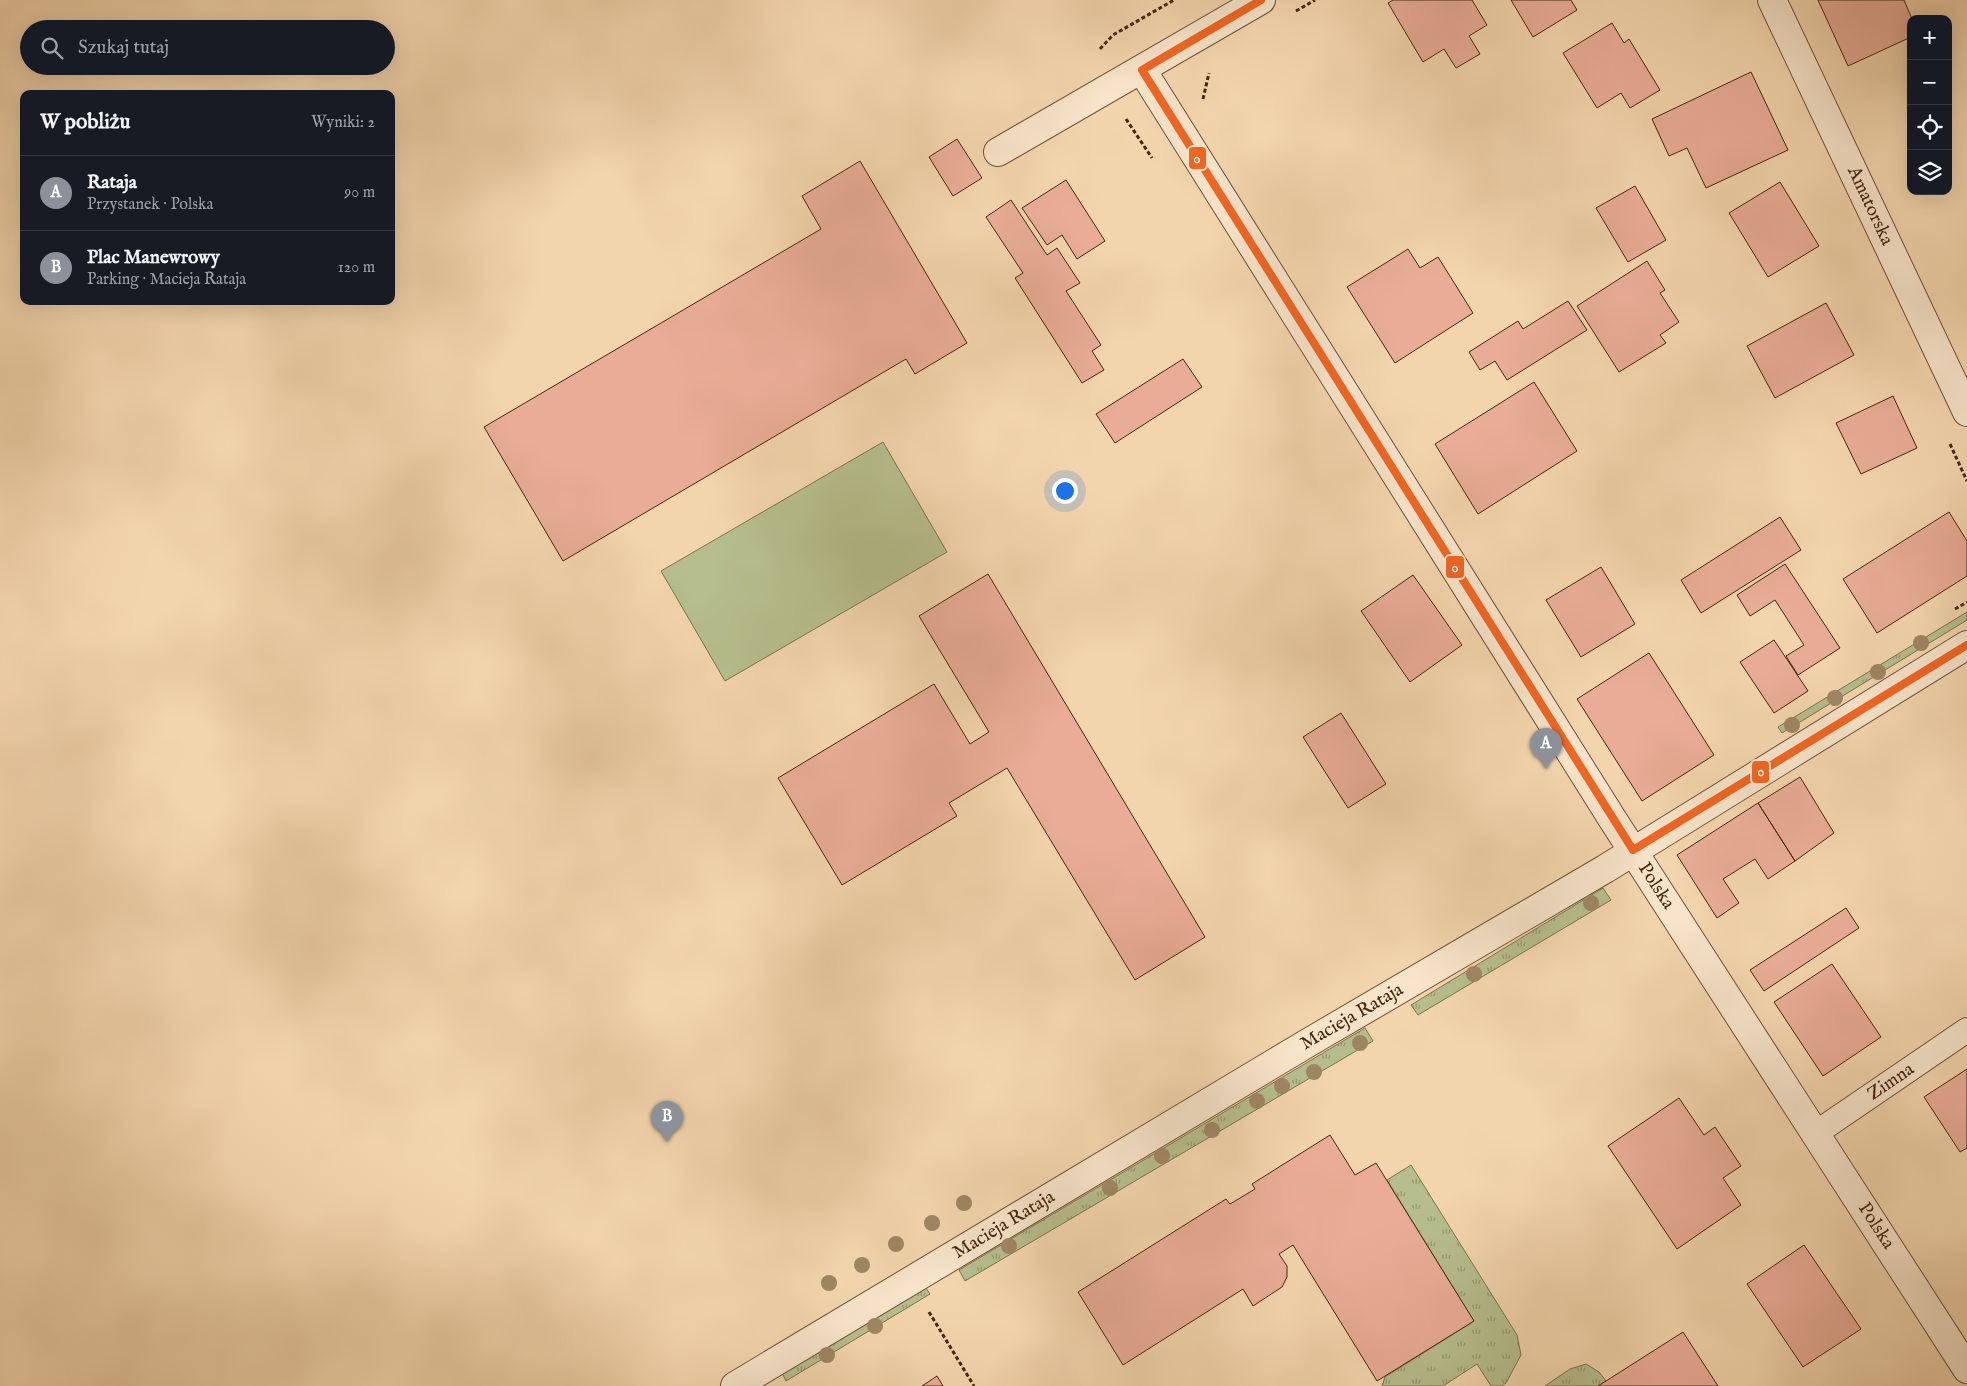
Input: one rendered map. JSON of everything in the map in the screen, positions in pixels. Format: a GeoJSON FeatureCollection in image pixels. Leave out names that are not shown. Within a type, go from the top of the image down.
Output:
{"type":"FeatureCollection","features":[{"type":"Feature","properties":{"kind":"street"},"geometry":{"type":"LineString","coordinates":[[998,152],[1260,0]]}},
{"type":"Feature","properties":{"kind":"street","name":"Amatorska"},"geometry":{"type":"LineString","coordinates":[[1772,0],[1967,412]]}},
{"type":"Feature","properties":{"kind":"street","name":"Polska"},"geometry":{"type":"LineString","coordinates":[[1142,70],[1633,850],[1967,1369]]}},
{"type":"Feature","properties":{"kind":"street","name":"Macieja Rataja"},"geometry":{"type":"LineString","coordinates":[[735,1386],[1633,850],[1967,645]]}},
{"type":"Feature","properties":{"kind":"lane","name":"Zimna"},"geometry":{"type":"LineString","coordinates":[[1816,1132],[1967,1030]]}},
{"type":"Feature","properties":{"kind":"path"},"geometry":{"type":"LineString","coordinates":[[1097,52],[1113,35],[1174,0]]}},
{"type":"Feature","properties":{"kind":"path"},"geometry":{"type":"LineString","coordinates":[[929,1311],[974,1386]]}},
{"type":"Feature","properties":{"kind":"green space"},"geometry":{"type":"Polygon","coordinates":[[[883,442],[947,552],[725,681],[661,571],[883,442]]]}},
{"type":"Feature","properties":{"kind":"green space"},"geometry":{"type":"Polygon","coordinates":[[[1967,612],[1967,620],[1782,733],[1778,727],[1967,612]]]}},
{"type":"Feature","properties":{"kind":"green space"},"geometry":{"type":"Polygon","coordinates":[[[1603,888],[1611,900],[1418,1015],[1411,1005],[1603,888]]]}},
{"type":"Feature","properties":{"kind":"green space"},"geometry":{"type":"Polygon","coordinates":[[[1365,1028],[1373,1041],[965,1281],[959,1270],[1365,1028]]]}},
{"type":"Feature","properties":{"kind":"green space"},"geometry":{"type":"Polygon","coordinates":[[[1411,1165],[1517,1335],[1521,1355],[1506,1383],[1502,1386],[1491,1386],[1477,1364],[1443,1386],[1382,1386],[1385,1377],[1474,1321],[1387,1180],[1411,1165]]]}},
{"type":"Feature","properties":{"kind":"green space"},"geometry":{"type":"Polygon","coordinates":[[[926,1288],[930,1294],[786,1381],[782,1373],[926,1288]]]}},
{"type":"Feature","properties":{"kind":"green space"},"geometry":{"type":"Polygon","coordinates":[[[1586,1364],[1599,1372],[1606,1381],[1598,1386],[1545,1386],[1570,1369],[1586,1364]]]}},
{"type":"Feature","properties":{"kind":"building"},"geometry":{"type":"Polygon","coordinates":[[[1393,0],[1472,0],[1487,25],[1469,36],[1480,54],[1456,68],[1444,49],[1423,62],[1388,3],[1393,0]]]}},
{"type":"Feature","properties":{"kind":"building"},"geometry":{"type":"Polygon","coordinates":[[[1511,0],[1571,0],[1577,10],[1533,37],[1511,0]]]}},
{"type":"Feature","properties":{"kind":"building"},"geometry":{"type":"Polygon","coordinates":[[[1818,0],[1904,0],[1910,15],[1907,15],[1907,39],[1848,66],[1818,0]]]}},
{"type":"Feature","properties":{"kind":"building"},"geometry":{"type":"Polygon","coordinates":[[[1612,23],[1624,43],[1629,39],[1660,90],[1630,108],[1621,93],[1597,108],[1563,53],[1612,23]]]}},
{"type":"Feature","properties":{"kind":"building"},"geometry":{"type":"Polygon","coordinates":[[[1751,72],[1788,150],[1706,188],[1687,148],[1669,156],[1652,119],[1751,72]]]}},
{"type":"Feature","properties":{"kind":"building"},"geometry":{"type":"Polygon","coordinates":[[[957,139],[982,178],[953,196],[929,157],[957,139]]]}},
{"type":"Feature","properties":{"kind":"building"},"geometry":{"type":"Polygon","coordinates":[[[860,161],[967,343],[915,374],[906,359],[563,561],[484,427],[821,229],[802,196],[860,161]]]}},
{"type":"Feature","properties":{"kind":"building"},"geometry":{"type":"Polygon","coordinates":[[[1066,180],[1105,241],[1077,259],[1062,235],[1047,245],[1022,208],[1066,180]]]}},
{"type":"Feature","properties":{"kind":"building"},"geometry":{"type":"Polygon","coordinates":[[[1780,182],[1819,246],[1768,277],[1729,213],[1780,182]]]}},
{"type":"Feature","properties":{"kind":"building"},"geometry":{"type":"Polygon","coordinates":[[[1635,186],[1666,240],[1628,262],[1596,208],[1635,186]]]}},
{"type":"Feature","properties":{"kind":"building"},"geometry":{"type":"Polygon","coordinates":[[[1011,200],[1047,255],[1057,248],[1080,283],[1066,291],[1101,345],[1092,351],[1104,370],[1082,383],[1015,278],[1023,273],[986,217],[1011,200]]]}},
{"type":"Feature","properties":{"kind":"building"},"geometry":{"type":"Polygon","coordinates":[[[1408,249],[1420,268],[1438,257],[1473,313],[1395,363],[1347,287],[1408,249]]]}},
{"type":"Feature","properties":{"kind":"building"},"geometry":{"type":"Polygon","coordinates":[[[1647,261],[1665,290],[1660,293],[1679,322],[1660,335],[1666,343],[1619,372],[1577,306],[1647,261]]]}},
{"type":"Feature","properties":{"kind":"building"},"geometry":{"type":"Polygon","coordinates":[[[1568,301],[1587,330],[1507,380],[1495,361],[1480,370],[1469,352],[1518,321],[1523,329],[1568,301]]]}},
{"type":"Feature","properties":{"kind":"building"},"geometry":{"type":"Polygon","coordinates":[[[1826,303],[1854,355],[1775,398],[1747,346],[1826,303]]]}},
{"type":"Feature","properties":{"kind":"building"},"geometry":{"type":"Polygon","coordinates":[[[1183,359],[1202,387],[1115,443],[1096,414],[1183,359]]]}},
{"type":"Feature","properties":{"kind":"building"},"geometry":{"type":"Polygon","coordinates":[[[1534,382],[1577,451],[1478,514],[1435,444],[1534,382]]]}},
{"type":"Feature","properties":{"kind":"building"},"geometry":{"type":"Polygon","coordinates":[[[1893,396],[1917,448],[1861,474],[1836,423],[1893,396]]]}},
{"type":"Feature","properties":{"kind":"building"},"geometry":{"type":"Polygon","coordinates":[[[1949,512],[1967,541],[1967,576],[1877,633],[1843,579],[1949,512]]]}},
{"type":"Feature","properties":{"kind":"building"},"geometry":{"type":"Polygon","coordinates":[[[1780,517],[1801,550],[1701,613],[1681,580],[1780,517]]]}},
{"type":"Feature","properties":{"kind":"building"},"geometry":{"type":"Polygon","coordinates":[[[1785,564],[1840,648],[1798,675],[1786,656],[1804,645],[1775,600],[1750,616],[1737,595],[1785,564]]]}},
{"type":"Feature","properties":{"kind":"building"},"geometry":{"type":"Polygon","coordinates":[[[1601,567],[1635,624],[1581,657],[1546,600],[1601,567]]]}},
{"type":"Feature","properties":{"kind":"building"},"geometry":{"type":"Polygon","coordinates":[[[988,574],[1205,937],[1135,980],[1007,768],[949,803],[957,816],[842,885],[778,778],[934,684],[970,744],[989,732],[919,616],[988,574]]]}},
{"type":"Feature","properties":{"kind":"building"},"geometry":{"type":"Polygon","coordinates":[[[1413,575],[1462,645],[1410,682],[1361,611],[1413,575]]]}},
{"type":"Feature","properties":{"kind":"building"},"geometry":{"type":"Polygon","coordinates":[[[1774,640],[1808,691],[1774,713],[1740,662],[1774,640]]]}},
{"type":"Feature","properties":{"kind":"building"},"geometry":{"type":"Polygon","coordinates":[[[1649,653],[1714,755],[1642,801],[1577,699],[1649,653]]]}},
{"type":"Feature","properties":{"kind":"building"},"geometry":{"type":"Polygon","coordinates":[[[1341,713],[1386,784],[1348,808],[1303,737],[1341,713]]]}},
{"type":"Feature","properties":{"kind":"building"},"geometry":{"type":"Polygon","coordinates":[[[1800,777],[1834,833],[1795,861],[1758,803],[1800,777]]]}},
{"type":"Feature","properties":{"kind":"building"},"geometry":{"type":"Polygon","coordinates":[[[1758,803],[1795,861],[1768,879],[1755,859],[1723,879],[1739,903],[1717,918],[1677,855],[1758,803]]]}},
{"type":"Feature","properties":{"kind":"building"},"geometry":{"type":"Polygon","coordinates":[[[1846,908],[1859,928],[1764,991],[1750,970],[1846,908]]]}},
{"type":"Feature","properties":{"kind":"building"},"geometry":{"type":"Polygon","coordinates":[[[1832,964],[1881,1037],[1823,1076],[1774,1002],[1832,964]]]}},
{"type":"Feature","properties":{"kind":"building"},"geometry":{"type":"Polygon","coordinates":[[[1967,1069],[1967,1148],[1960,1152],[1924,1097],[1967,1069]]]}},
{"type":"Feature","properties":{"kind":"building"},"geometry":{"type":"Polygon","coordinates":[[[1679,1098],[1704,1135],[1715,1127],[1741,1166],[1723,1178],[1741,1205],[1677,1249],[1608,1146],[1679,1098]]]}},
{"type":"Feature","properties":{"kind":"building"},"geometry":{"type":"Polygon","coordinates":[[[1330,1135],[1355,1175],[1376,1163],[1474,1321],[1377,1381],[1293,1245],[1279,1254],[1287,1266],[1287,1277],[1282,1287],[1253,1306],[1243,1289],[1123,1365],[1078,1292],[1226,1199],[1230,1204],[1255,1189],[1252,1184],[1330,1135]]]}},
{"type":"Feature","properties":{"kind":"building"},"geometry":{"type":"Polygon","coordinates":[[[1804,1245],[1861,1329],[1803,1367],[1747,1284],[1804,1245]]]}},
{"type":"Feature","properties":{"kind":"building"},"geometry":{"type":"Polygon","coordinates":[[[1683,1332],[1718,1386],[1598,1386],[1606,1381],[1683,1332]]]}},
{"type":"Feature","properties":{"kind":"building"},"geometry":{"type":"Polygon","coordinates":[[[937,1376],[943,1386],[922,1386],[937,1376]]]}},
{"type":"Feature","properties":{"kind":"transit line","name":"0"},"geometry":{"type":"LineString","coordinates":[[1261,0],[1142,70],[1633,850],[1967,645]]}},
{"type":"Feature","properties":{"kind":"place","name":"Rataja"},"geometry":{"type":"Point","coordinates":[1546,769]}},
{"type":"Feature","properties":{"kind":"place","name":"Plac Manewrowy"},"geometry":{"type":"Point","coordinates":[667,1142]}}]}
